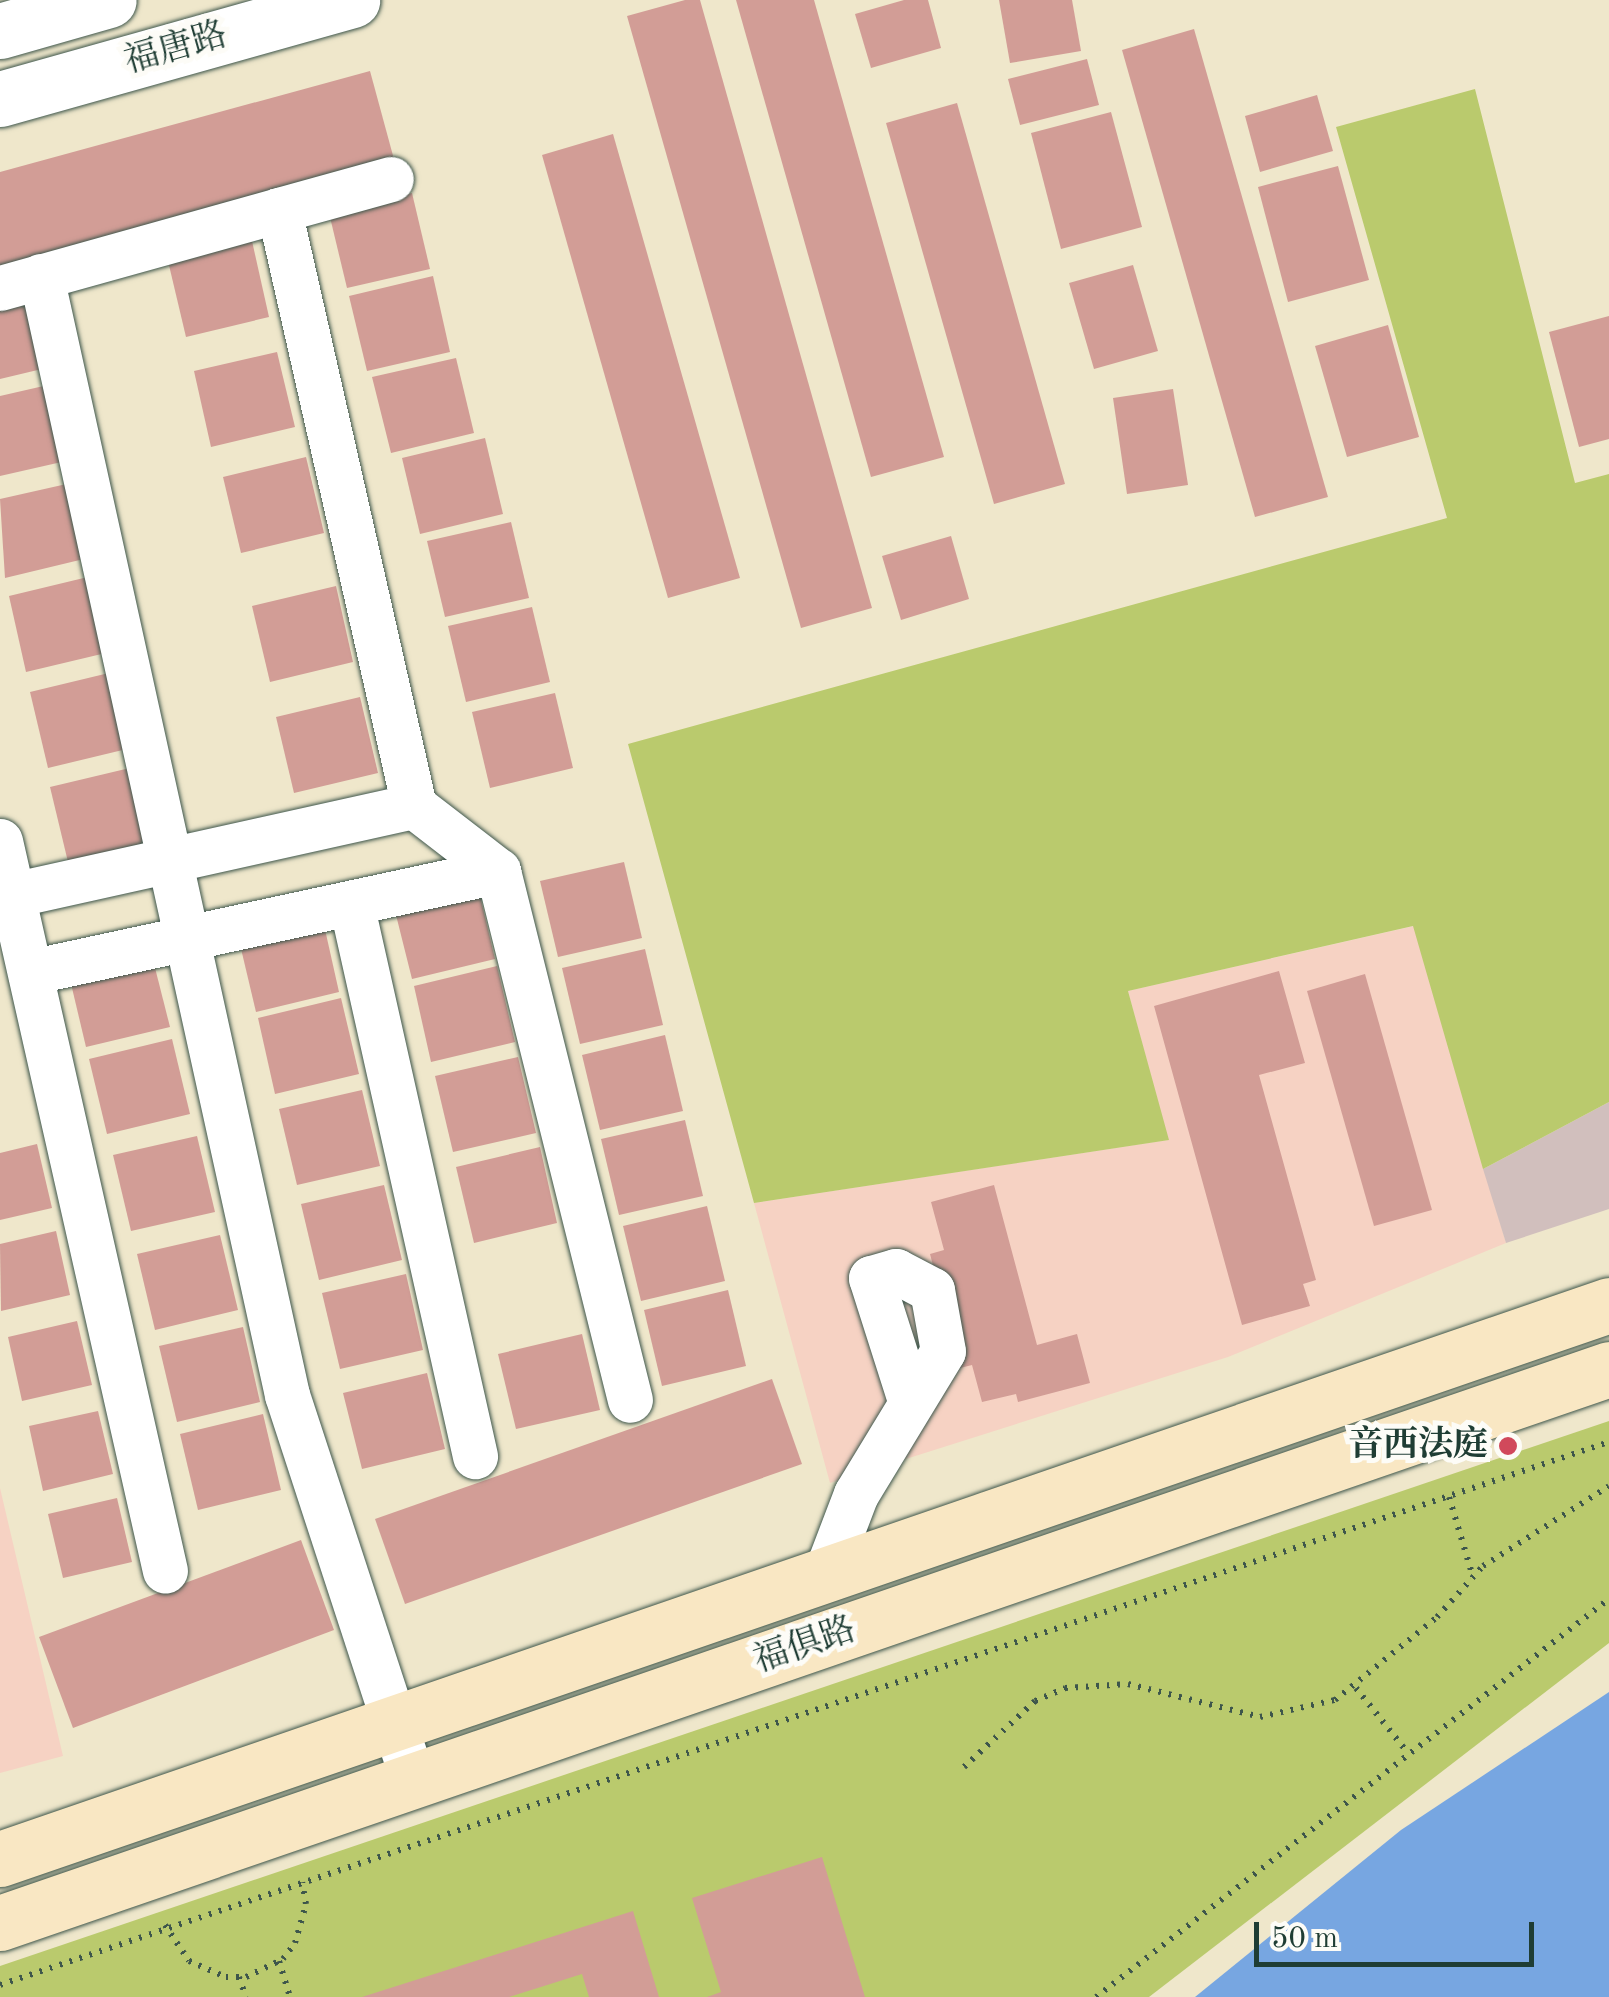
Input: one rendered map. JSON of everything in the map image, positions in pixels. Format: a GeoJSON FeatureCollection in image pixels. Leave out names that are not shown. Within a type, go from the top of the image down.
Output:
{"type":"FeatureCollection","features":[{"type":"Feature","properties":{"kind":"main road","name":"福俱路"},"geometry":{"type":"LineString","coordinates":[[0,1859],[1609,1305]]}},
{"type":"Feature","properties":{"kind":"main road","name":"福俱路"},"geometry":{"type":"LineString","coordinates":[[0,1924],[1609,1369]]}},
{"type":"Feature","properties":{"kind":"street","name":"福唐路"},"geometry":{"type":"LineString","coordinates":[[0,31],[109,0]]}},
{"type":"Feature","properties":{"kind":"street","name":"福唐路"},"geometry":{"type":"LineString","coordinates":[[0,99],[352,0]]}},
{"type":"Feature","properties":{"kind":"street"},"geometry":{"type":"LineString","coordinates":[[391,180],[20,282],[174,859],[287,1396],[413,1781]]}},
{"type":"Feature","properties":{"kind":"street"},"geometry":{"type":"LineString","coordinates":[[279,210],[414,806],[498,871],[630,1400]]}},
{"type":"Feature","properties":{"kind":"street"},"geometry":{"type":"LineString","coordinates":[[12,895],[414,806]]}},
{"type":"Feature","properties":{"kind":"street"},"geometry":{"type":"LineString","coordinates":[[0,841],[165,1571]]}},
{"type":"Feature","properties":{"kind":"street"},"geometry":{"type":"LineString","coordinates":[[30,972],[498,871]]}},
{"type":"Feature","properties":{"kind":"street"},"geometry":{"type":"LineString","coordinates":[[351,903],[475,1456]]}},
{"type":"Feature","properties":{"kind":"street"},"geometry":{"type":"LineString","coordinates":[[825,1575],[856,1494],[910,1403]]}},
{"type":"Feature","properties":{"kind":"path"},"geometry":{"type":"LineString","coordinates":[[0,1985],[166,1925],[1609,1442]]}},
{"type":"Feature","properties":{"kind":"path"},"geometry":{"type":"LineString","coordinates":[[964,1767],[1035,1701],[1065,1688],[1128,1684],[1260,1717],[1306,1711],[1356,1688],[1473,1577],[1531,1530],[1609,1486]]}},
{"type":"Feature","properties":{"kind":"path"},"geometry":{"type":"LineString","coordinates":[[1449,1496],[1473,1577]]}},
{"type":"Feature","properties":{"kind":"path"},"geometry":{"type":"LineString","coordinates":[[1096,1997],[1609,1598]]}},
{"type":"Feature","properties":{"kind":"path"},"geometry":{"type":"LineString","coordinates":[[1356,1688],[1408,1753]]}},
{"type":"Feature","properties":{"kind":"path"},"geometry":{"type":"LineString","coordinates":[[166,1925],[188,1961],[206,1972],[239,1977],[279,1962],[304,1925],[302,1882]]}},
{"type":"Feature","properties":{"kind":"path"},"geometry":{"type":"LineString","coordinates":[[279,1962],[290,1997]]}},
{"type":"Feature","properties":{"kind":"path"},"geometry":{"type":"LineString","coordinates":[[239,1977],[246,1997]]}},
{"type":"Feature","properties":{"kind":"shaded area"},"geometry":{"type":"Polygon","coordinates":[[[1414,926],[1506,1243],[1228,1357],[830,1483],[754,1203],[1168,1140],[1128,991],[1414,926]]]}},
{"type":"Feature","properties":{"kind":"shaded area"},"geometry":{"type":"Polygon","coordinates":[[[1609,1102],[1609,1209],[1506,1243],[1483,1169],[1609,1102]]]}},
{"type":"Feature","properties":{"kind":"shaded area"},"geometry":{"type":"Polygon","coordinates":[[[0,1488],[63,1756],[0,1773],[0,1488]]]}},
{"type":"Feature","properties":{"kind":"green space"},"geometry":{"type":"Polygon","coordinates":[[[1475,89],[1575,483],[1609,474],[1609,1102],[1483,1169],[1413,926],[1128,991],[1169,1140],[754,1203],[628,744],[1447,518],[1336,127],[1475,89]]]}},
{"type":"Feature","properties":{"kind":"green space"},"geometry":{"type":"Polygon","coordinates":[[[1609,1421],[1609,1643],[1149,1997],[0,1997],[0,1966],[1609,1421]]]}},
{"type":"Feature","properties":{"kind":"water"},"geometry":{"type":"Polygon","coordinates":[[[1609,1692],[1609,1997],[1195,1997],[1401,1830],[1609,1692]]]}},
{"type":"Feature","properties":{"kind":"building"},"geometry":{"type":"Polygon","coordinates":[[[685,0],[700,0],[872,608],[801,628],[627,16],[685,0]]]}},
{"type":"Feature","properties":{"kind":"building"},"geometry":{"type":"Polygon","coordinates":[[[736,0],[814,0],[944,457],[871,477],[736,0]]]}},
{"type":"Feature","properties":{"kind":"building"},"geometry":{"type":"Polygon","coordinates":[[[904,0],[928,0],[941,48],[871,68],[855,14],[904,0]]]}},
{"type":"Feature","properties":{"kind":"building"},"geometry":{"type":"Polygon","coordinates":[[[999,0],[1072,0],[1081,51],[1010,63],[999,0]]]}},
{"type":"Feature","properties":{"kind":"building"},"geometry":{"type":"Polygon","coordinates":[[[1194,29],[1328,497],[1255,517],[1122,50],[1194,29]]]}},
{"type":"Feature","properties":{"kind":"building"},"geometry":{"type":"Polygon","coordinates":[[[1087,59],[1099,105],[1020,125],[1008,79],[1087,59]]]}},
{"type":"Feature","properties":{"kind":"building"},"geometry":{"type":"Polygon","coordinates":[[[370,71],[395,163],[0,271],[0,172],[370,71]]]}},
{"type":"Feature","properties":{"kind":"building"},"geometry":{"type":"Polygon","coordinates":[[[1317,95],[1333,151],[1260,172],[1245,116],[1317,95]]]}},
{"type":"Feature","properties":{"kind":"building"},"geometry":{"type":"Polygon","coordinates":[[[957,103],[1065,484],[994,504],[886,123],[957,103]]]}},
{"type":"Feature","properties":{"kind":"building"},"geometry":{"type":"Polygon","coordinates":[[[1111,112],[1142,227],[1061,249],[1031,133],[1111,112]]]}},
{"type":"Feature","properties":{"kind":"building"},"geometry":{"type":"Polygon","coordinates":[[[613,134],[740,578],[668,598],[542,155],[613,134]]]}},
{"type":"Feature","properties":{"kind":"building"},"geometry":{"type":"Polygon","coordinates":[[[1338,166],[1369,280],[1288,302],[1258,187],[1338,166]]]}},
{"type":"Feature","properties":{"kind":"building"},"geometry":{"type":"Polygon","coordinates":[[[412,193],[430,269],[347,288],[329,213],[412,193]]]}},
{"type":"Feature","properties":{"kind":"building"},"geometry":{"type":"Polygon","coordinates":[[[252,241],[269,317],[186,337],[168,261],[252,241]]]}},
{"type":"Feature","properties":{"kind":"building"},"geometry":{"type":"Polygon","coordinates":[[[1133,265],[1158,351],[1094,369],[1069,283],[1133,265]]]}},
{"type":"Feature","properties":{"kind":"building"},"geometry":{"type":"Polygon","coordinates":[[[433,276],[450,352],[367,371],[349,296],[433,276]]]}},
{"type":"Feature","properties":{"kind":"building"},"geometry":{"type":"Polygon","coordinates":[[[28,292],[46,368],[0,379],[0,299],[28,292]]]}},
{"type":"Feature","properties":{"kind":"building"},"geometry":{"type":"Polygon","coordinates":[[[1609,316],[1609,439],[1579,447],[1549,332],[1609,316]]]}},
{"type":"Feature","properties":{"kind":"building"},"geometry":{"type":"Polygon","coordinates":[[[1388,325],[1419,437],[1347,457],[1315,346],[1388,325]]]}},
{"type":"Feature","properties":{"kind":"building"},"geometry":{"type":"Polygon","coordinates":[[[277,352],[295,427],[211,447],[194,371],[277,352]]]}},
{"type":"Feature","properties":{"kind":"building"},"geometry":{"type":"Polygon","coordinates":[[[456,358],[474,433],[391,453],[372,377],[456,358]]]}},
{"type":"Feature","properties":{"kind":"building"},"geometry":{"type":"Polygon","coordinates":[[[48,385],[66,461],[0,476],[0,396],[48,385]]]}},
{"type":"Feature","properties":{"kind":"building"},"geometry":{"type":"Polygon","coordinates":[[[1173,389],[1188,485],[1127,494],[1113,398],[1173,389]]]}},
{"type":"Feature","properties":{"kind":"building"},"geometry":{"type":"Polygon","coordinates":[[[485,438],[503,514],[420,534],[402,458],[485,438]]]}},
{"type":"Feature","properties":{"kind":"building"},"geometry":{"type":"Polygon","coordinates":[[[306,457],[324,533],[241,553],[223,477],[306,457]]]}},
{"type":"Feature","properties":{"kind":"building"},"geometry":{"type":"Polygon","coordinates":[[[71,483],[88,558],[5,578],[0,499],[71,483]]]}},
{"type":"Feature","properties":{"kind":"building"},"geometry":{"type":"Polygon","coordinates":[[[511,522],[529,598],[445,617],[427,541],[511,522]]]}},
{"type":"Feature","properties":{"kind":"building"},"geometry":{"type":"Polygon","coordinates":[[[951,536],[969,599],[901,620],[882,556],[951,536]]]}},
{"type":"Feature","properties":{"kind":"building"},"geometry":{"type":"Polygon","coordinates":[[[92,576],[110,652],[26,672],[9,596],[92,576]]]}},
{"type":"Feature","properties":{"kind":"building"},"geometry":{"type":"Polygon","coordinates":[[[336,586],[353,662],[270,682],[252,606],[336,586]]]}},
{"type":"Feature","properties":{"kind":"building"},"geometry":{"type":"Polygon","coordinates":[[[532,607],[550,682],[466,702],[448,626],[532,607]]]}},
{"type":"Feature","properties":{"kind":"building"},"geometry":{"type":"Polygon","coordinates":[[[113,672],[131,748],[48,768],[30,692],[113,672]]]}},
{"type":"Feature","properties":{"kind":"building"},"geometry":{"type":"Polygon","coordinates":[[[555,693],[573,768],[490,788],[472,712],[555,693]]]}},
{"type":"Feature","properties":{"kind":"building"},"geometry":{"type":"Polygon","coordinates":[[[360,697],[378,773],[294,793],[276,717],[360,697]]]}},
{"type":"Feature","properties":{"kind":"building"},"geometry":{"type":"Polygon","coordinates":[[[134,767],[152,842],[68,862],[50,787],[134,767]]]}},
{"type":"Feature","properties":{"kind":"building"},"geometry":{"type":"Polygon","coordinates":[[[624,862],[642,938],[558,957],[540,881],[624,862]]]}},
{"type":"Feature","properties":{"kind":"building"},"geometry":{"type":"Polygon","coordinates":[[[477,883],[495,959],[412,979],[393,903],[477,883]]]}},
{"type":"Feature","properties":{"kind":"building"},"geometry":{"type":"Polygon","coordinates":[[[322,916],[339,992],[256,1012],[238,936],[322,916]]]}},
{"type":"Feature","properties":{"kind":"building"},"geometry":{"type":"Polygon","coordinates":[[[645,949],[663,1025],[580,1044],[562,968],[645,949]]]}},
{"type":"Feature","properties":{"kind":"building"},"geometry":{"type":"Polygon","coordinates":[[[151,952],[170,1027],[86,1047],[68,971],[151,952]]]}},
{"type":"Feature","properties":{"kind":"building"},"geometry":{"type":"Polygon","coordinates":[[[497,966],[515,1042],[431,1062],[414,986],[497,966]]]}},
{"type":"Feature","properties":{"kind":"building"},"geometry":{"type":"Polygon","coordinates":[[[1279,971],[1305,1063],[1259,1075],[1316,1280],[1303,1284],[1310,1306],[1242,1325],[1154,1006],[1279,971]]]}},
{"type":"Feature","properties":{"kind":"building"},"geometry":{"type":"Polygon","coordinates":[[[1365,974],[1432,1210],[1374,1226],[1307,991],[1365,974]]]}},
{"type":"Feature","properties":{"kind":"building"},"geometry":{"type":"Polygon","coordinates":[[[341,998],[359,1074],[275,1094],[258,1018],[341,998]]]}},
{"type":"Feature","properties":{"kind":"building"},"geometry":{"type":"Polygon","coordinates":[[[665,1035],[683,1111],[600,1130],[582,1055],[665,1035]]]}},
{"type":"Feature","properties":{"kind":"building"},"geometry":{"type":"Polygon","coordinates":[[[172,1039],[190,1114],[107,1134],[89,1059],[172,1039]]]}},
{"type":"Feature","properties":{"kind":"building"},"geometry":{"type":"Polygon","coordinates":[[[518,1057],[536,1133],[453,1152],[435,1076],[518,1057]]]}},
{"type":"Feature","properties":{"kind":"building"},"geometry":{"type":"Polygon","coordinates":[[[362,1090],[380,1166],[297,1185],[279,1109],[362,1090]]]}},
{"type":"Feature","properties":{"kind":"building"},"geometry":{"type":"Polygon","coordinates":[[[685,1120],[703,1196],[619,1215],[601,1139],[685,1120]]]}},
{"type":"Feature","properties":{"kind":"building"},"geometry":{"type":"Polygon","coordinates":[[[197,1136],[215,1212],[131,1231],[113,1155],[197,1136]]]}},
{"type":"Feature","properties":{"kind":"building"},"geometry":{"type":"Polygon","coordinates":[[[37,1144],[52,1208],[0,1220],[0,1153],[37,1144]]]}},
{"type":"Feature","properties":{"kind":"building"},"geometry":{"type":"Polygon","coordinates":[[[540,1147],[557,1223],[474,1243],[456,1167],[540,1147]]]}},
{"type":"Feature","properties":{"kind":"building"},"geometry":{"type":"Polygon","coordinates":[[[384,1185],[402,1260],[319,1280],[301,1204],[384,1185]]]}},
{"type":"Feature","properties":{"kind":"building"},"geometry":{"type":"Polygon","coordinates":[[[994,1185],[1037,1345],[1077,1334],[1090,1383],[1018,1402],[1016,1394],[982,1402],[972,1365],[960,1368],[930,1254],[944,1250],[931,1202],[994,1185]]]}},
{"type":"Feature","properties":{"kind":"building"},"geometry":{"type":"Polygon","coordinates":[[[707,1206],[725,1281],[641,1301],[623,1226],[707,1206]]]}},
{"type":"Feature","properties":{"kind":"building"},"geometry":{"type":"Polygon","coordinates":[[[56,1231],[70,1295],[1,1311],[0,1244],[56,1231]]]}},
{"type":"Feature","properties":{"kind":"building"},"geometry":{"type":"Polygon","coordinates":[[[220,1235],[238,1310],[155,1330],[137,1254],[220,1235]]]}},
{"type":"Feature","properties":{"kind":"building"},"geometry":{"type":"Polygon","coordinates":[[[406,1274],[423,1350],[340,1369],[322,1293],[406,1274]]]}},
{"type":"Feature","properties":{"kind":"building"},"geometry":{"type":"Polygon","coordinates":[[[728,1290],[746,1366],[662,1386],[644,1310],[728,1290]]]}},
{"type":"Feature","properties":{"kind":"building"},"geometry":{"type":"Polygon","coordinates":[[[77,1321],[92,1385],[22,1401],[8,1337],[77,1321]]]}},
{"type":"Feature","properties":{"kind":"building"},"geometry":{"type":"Polygon","coordinates":[[[243,1327],[260,1402],[177,1422],[159,1346],[243,1327]]]}},
{"type":"Feature","properties":{"kind":"building"},"geometry":{"type":"Polygon","coordinates":[[[582,1334],[600,1410],[516,1429],[498,1354],[582,1334]]]}},
{"type":"Feature","properties":{"kind":"building"},"geometry":{"type":"Polygon","coordinates":[[[427,1373],[445,1449],[362,1469],[343,1393],[427,1373]]]}},
{"type":"Feature","properties":{"kind":"building"},"geometry":{"type":"Polygon","coordinates":[[[772,1379],[802,1464],[405,1604],[375,1519],[772,1379]]]}},
{"type":"Feature","properties":{"kind":"building"},"geometry":{"type":"Polygon","coordinates":[[[98,1411],[113,1474],[43,1491],[29,1426],[98,1411]]]}},
{"type":"Feature","properties":{"kind":"building"},"geometry":{"type":"Polygon","coordinates":[[[263,1414],[281,1490],[198,1510],[180,1434],[263,1414]]]}},
{"type":"Feature","properties":{"kind":"building"},"geometry":{"type":"Polygon","coordinates":[[[117,1498],[132,1562],[63,1578],[48,1514],[117,1498]]]}},
{"type":"Feature","properties":{"kind":"building"},"geometry":{"type":"Polygon","coordinates":[[[301,1540],[334,1630],[73,1728],[39,1637],[301,1540]]]}},
{"type":"Feature","properties":{"kind":"building"},"geometry":{"type":"Polygon","coordinates":[[[822,1857],[865,1997],[707,1997],[721,1992],[692,1898],[822,1857]]]}},
{"type":"Feature","properties":{"kind":"building"},"geometry":{"type":"Polygon","coordinates":[[[633,1911],[659,1997],[589,1997],[582,1974],[509,1997],[362,1997],[633,1911]]]}},
{"type":"Feature","properties":{"kind":"place","name":"音西法庭"},"geometry":{"type":"Point","coordinates":[1508,1446]}}]}
